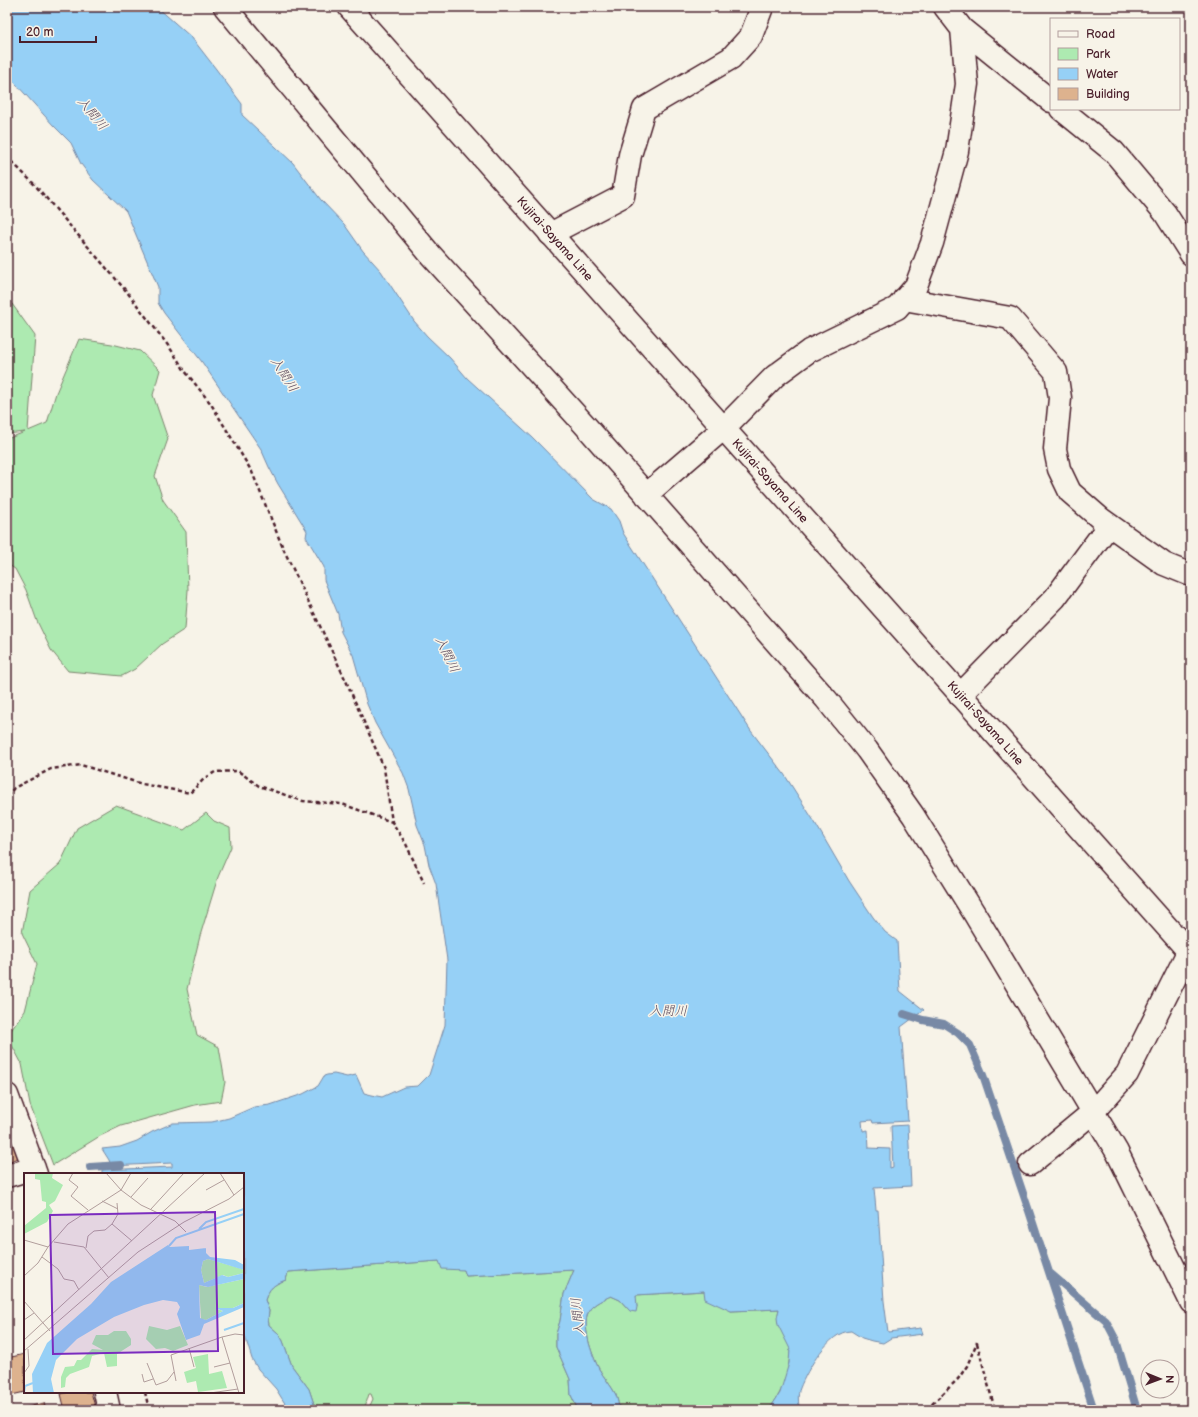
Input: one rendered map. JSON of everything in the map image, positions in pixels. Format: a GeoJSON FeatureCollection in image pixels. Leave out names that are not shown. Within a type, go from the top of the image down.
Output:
{"type":"FeatureCollection","features":[{"type":"Feature","properties":{"kind":"street"},"geometry":{"type":"LineString","coordinates":[[225,7],[429,253],[826,699],[867,750],[913,815],[974,913],[1117,1152],[1191,1302]]}},
{"type":"Feature","properties":{"kind":"street","name":"Kujirai-Sayama Line"},"geometry":{"type":"LineString","coordinates":[[349,7],[960,695],[1190,950]]}},
{"type":"Feature","properties":{"kind":"street"},"geometry":{"type":"LineString","coordinates":[[550,234],[623,196],[630,155],[644,109],[731,58],[751,36],[762,7]]}},
{"type":"Feature","properties":{"kind":"street"},"geometry":{"type":"LineString","coordinates":[[945,7],[962,29],[1050,100]]}},
{"type":"Feature","properties":{"kind":"street"},"geometry":{"type":"LineString","coordinates":[[646,495],[724,428],[775,376],[809,351],[897,308],[916,286],[932,243],[957,152],[967,84],[962,29]]}},
{"type":"Feature","properties":{"kind":"street"},"geometry":{"type":"LineString","coordinates":[[1062,110],[1114,152],[1165,213],[1191,254]]}},
{"type":"Feature","properties":{"kind":"street"},"geometry":{"type":"LineString","coordinates":[[904,299],[1010,318],[1056,372],[1060,398],[1055,449],[1059,469],[1070,492],[1109,525],[1164,564],[1191,575]]}},
{"type":"Feature","properties":{"kind":"street"},"geometry":{"type":"LineString","coordinates":[[960,695],[1055,598],[1109,525]]}},
{"type":"Feature","properties":{"kind":"street"},"geometry":{"type":"LineString","coordinates":[[1030,1164],[1093,1112],[1128,1074],[1190,950]]}},
{"type":"Feature","properties":{"kind":"street"},"geometry":{"type":"LineString","coordinates":[[7,1095],[35,1171],[7,1176]]}},
{"type":"Feature","properties":{"kind":"street"},"geometry":{"type":"LineString","coordinates":[[105,1393],[109,1410]]}},
{"type":"Feature","properties":{"kind":"path"},"geometry":{"type":"LineString","coordinates":[[7,157],[35,185],[127,292],[211,404],[252,472],[283,548],[347,683],[384,768],[392,822],[406,844],[424,882]]}},
{"type":"Feature","properties":{"kind":"path"},"geometry":{"type":"LineString","coordinates":[[7,796],[14,788],[51,769],[82,765],[142,784],[190,793],[204,779],[215,772],[238,771],[259,786],[303,801],[342,804],[392,822]]}},
{"type":"Feature","properties":{"kind":"path"},"geometry":{"type":"LineString","coordinates":[[928,1410],[929,1407],[958,1379],[967,1366],[977,1342],[995,1410]]}},
{"type":"Feature","properties":{"kind":"path"},"geometry":{"type":"LineString","coordinates":[[145,1393],[149,1410]]}},
{"type":"Feature","properties":{"kind":"green space"},"geometry":{"type":"Polygon","coordinates":[[[7,297],[35,336],[28,431],[47,423],[56,393],[79,339],[112,344],[140,351],[160,370],[153,395],[168,439],[155,476],[163,500],[186,532],[188,590],[185,629],[162,644],[135,669],[122,676],[68,671],[51,650],[37,621],[26,590],[15,569],[7,564],[7,439],[25,432],[7,434],[7,297]]]}},
{"type":"Feature","properties":{"kind":"green space"},"geometry":{"type":"Polygon","coordinates":[[[116,805],[184,830],[206,813],[214,821],[230,828],[231,847],[218,877],[200,936],[187,989],[197,1035],[219,1047],[225,1082],[221,1101],[195,1105],[121,1126],[100,1136],[53,1165],[30,1105],[22,1064],[7,1036],[25,1011],[37,964],[22,933],[30,890],[60,864],[77,828],[116,805]]]}},
{"type":"Feature","properties":{"kind":"green space"},"geometry":{"type":"Polygon","coordinates":[[[439,1261],[464,1270],[466,1276],[574,1270],[564,1294],[560,1321],[556,1334],[556,1347],[570,1379],[571,1395],[578,1410],[368,1410],[373,1399],[371,1394],[369,1394],[364,1410],[316,1410],[309,1389],[292,1366],[283,1341],[279,1334],[269,1325],[269,1311],[265,1300],[270,1289],[278,1283],[286,1280],[288,1272],[439,1261]]]}},
{"type":"Feature","properties":{"kind":"green space"},"geometry":{"type":"Polygon","coordinates":[[[704,1291],[731,1311],[779,1309],[778,1322],[789,1343],[790,1354],[787,1373],[783,1385],[769,1410],[620,1410],[616,1395],[599,1369],[590,1348],[586,1322],[590,1309],[597,1303],[611,1296],[620,1300],[630,1311],[637,1307],[635,1295],[704,1291]]]}},
{"type":"Feature","properties":{"kind":"water","name":"入間川"},"geometry":{"type":"Polygon","coordinates":[[[7,7],[157,7],[192,38],[242,104],[242,115],[293,163],[321,200],[344,224],[363,251],[381,271],[414,321],[427,336],[450,358],[467,378],[533,438],[593,499],[611,509],[619,521],[623,533],[751,731],[784,774],[814,821],[849,881],[885,932],[897,941],[900,991],[924,1010],[901,1027],[908,1121],[873,1123],[872,1120],[862,1121],[863,1131],[868,1130],[869,1148],[890,1149],[890,1168],[893,1167],[891,1126],[908,1125],[911,1186],[874,1188],[876,1210],[878,1210],[884,1301],[888,1332],[921,1328],[923,1334],[891,1338],[883,1343],[862,1338],[851,1331],[843,1333],[835,1337],[827,1344],[813,1362],[799,1391],[799,1410],[769,1410],[780,1393],[789,1363],[790,1349],[778,1325],[777,1318],[779,1309],[731,1311],[705,1299],[704,1291],[636,1295],[636,1312],[630,1311],[620,1300],[611,1296],[597,1303],[590,1309],[586,1322],[590,1348],[596,1363],[616,1395],[620,1410],[578,1410],[571,1395],[570,1379],[556,1347],[556,1334],[560,1321],[564,1294],[574,1270],[466,1276],[464,1270],[442,1269],[439,1261],[288,1272],[286,1280],[272,1287],[265,1300],[269,1311],[269,1325],[279,1334],[283,1341],[292,1366],[309,1389],[316,1410],[289,1410],[276,1389],[258,1369],[252,1359],[244,1333],[244,1173],[102,1173],[102,1170],[172,1167],[172,1163],[111,1166],[102,1149],[120,1147],[137,1141],[152,1132],[173,1123],[212,1122],[229,1118],[254,1107],[270,1105],[303,1094],[318,1086],[324,1076],[327,1075],[334,1074],[347,1077],[356,1075],[364,1093],[382,1097],[404,1087],[418,1086],[429,1075],[445,1025],[447,960],[436,884],[429,865],[425,845],[417,825],[409,789],[403,773],[375,723],[367,704],[353,655],[341,632],[338,614],[324,580],[324,567],[306,537],[307,531],[278,484],[261,449],[202,362],[158,303],[158,287],[126,211],[93,180],[81,164],[71,143],[7,74],[7,7]]]}},
{"type":"Feature","properties":{"kind":"building"},"geometry":{"type":"Polygon","coordinates":[[[16,1142],[22,1157],[10,1161],[7,1154],[7,1145],[16,1142]]]}},
{"type":"Feature","properties":{"kind":"building"},"geometry":{"type":"Polygon","coordinates":[[[24,1354],[24,1392],[7,1396],[7,1358],[24,1354]]]}},
{"type":"Feature","properties":{"kind":"building"},"geometry":{"type":"Polygon","coordinates":[[[91,1393],[96,1410],[65,1410],[61,1394],[91,1393]]]}},
{"type":"Feature","properties":{"kind":"building"},"geometry":{"type":"Polygon","coordinates":[[[44,1403],[46,1410],[16,1410],[44,1403]]]}},
{"type":"Feature","properties":{"kind":"waterway"},"geometry":{"type":"LineString","coordinates":[[904,1014],[923,1020],[944,1024],[958,1033],[970,1045],[983,1075],[1094,1410]]}},
{"type":"Feature","properties":{"kind":"waterway"},"geometry":{"type":"LineString","coordinates":[[90,1167],[121,1165]]}},
{"type":"Feature","properties":{"kind":"waterway"},"geometry":{"type":"LineString","coordinates":[[1051,1274],[1106,1321],[1116,1340],[1137,1410]]}}]}
